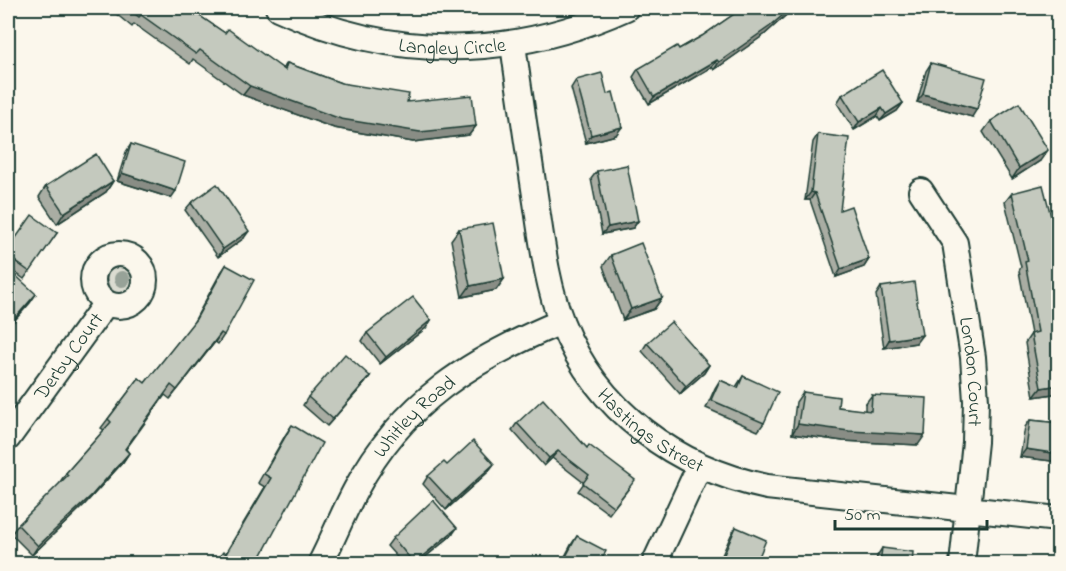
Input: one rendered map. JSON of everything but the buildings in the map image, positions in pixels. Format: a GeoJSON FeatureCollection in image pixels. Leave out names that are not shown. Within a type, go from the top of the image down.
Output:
{"type":"FeatureCollection","features":[{"type":"Feature","properties":{"kind":"street","name":"Langley Circle"},"geometry":{"type":"LineString","coordinates":[[278,8],[345,34],[429,47],[513,44],[581,27],[613,10]]}},
{"type":"Feature","properties":{"kind":"street","name":"Hastings Street"},"geometry":{"type":"LineString","coordinates":[[513,44],[548,272],[561,322],[592,376],[619,410],[663,446],[699,466],[720,475],[767,487],[1059,519]]}},
{"type":"Feature","properties":{"kind":"street","name":"London Court"},"geometry":{"type":"LineString","coordinates":[[921,191],[955,243],[965,295],[976,401],[962,564]]}},
{"type":"Feature","properties":{"kind":"street","name":"Derby Court"},"geometry":{"type":"LineString","coordinates":[[8,438],[106,303]]}},
{"type":"Feature","properties":{"kind":"street","name":"Whitley Road"},"geometry":{"type":"LineString","coordinates":[[320,564],[373,461],[418,405],[444,384],[494,351],[561,322]]}},
{"type":"Feature","properties":{"kind":"street"},"geometry":{"type":"LineString","coordinates":[[654,564],[699,466]]}},
{"type":"Feature","properties":{"kind":"shaded area"},"geometry":{"type":"Polygon","coordinates":[[[122,264],[128,265],[136,273],[136,285],[128,293],[122,294],[116,293],[108,285],[107,279],[108,273],[116,265],[122,264]]]}}]}
